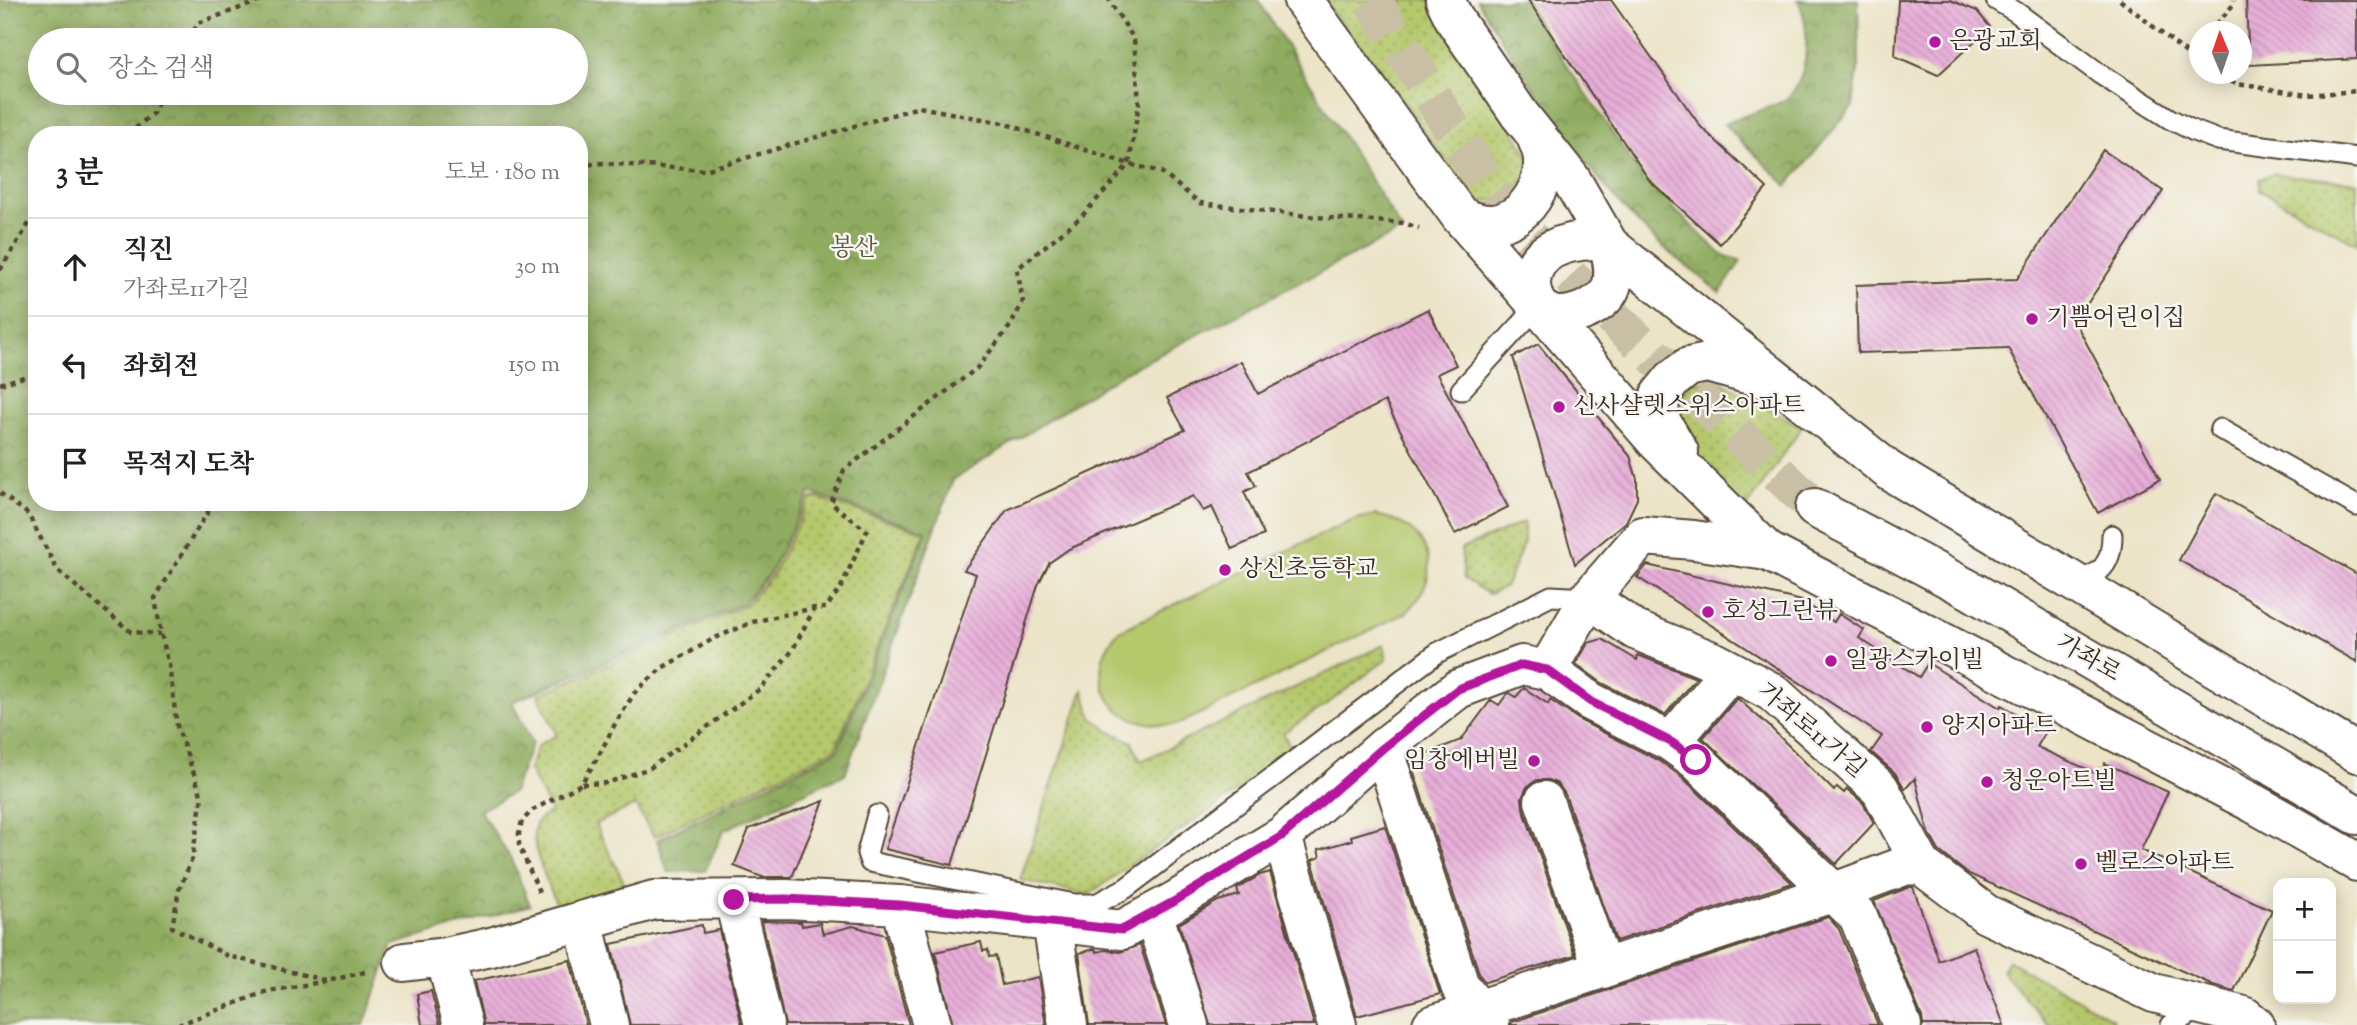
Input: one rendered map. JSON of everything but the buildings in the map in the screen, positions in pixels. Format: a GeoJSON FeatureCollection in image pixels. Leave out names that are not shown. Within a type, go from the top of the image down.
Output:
{"type":"FeatureCollection","features":[{"type":"Feature","properties":{"kind":"street"},"geometry":{"type":"LineString","coordinates":[[1303,0],[1444,224],[1537,307],[1656,441],[1767,551],[2253,803],[2357,862]]}},
{"type":"Feature","properties":{"kind":"street"},"geometry":{"type":"LineString","coordinates":[[1445,0],[1456,22],[1571,179],[1609,245],[1613,261],[1612,285],[1590,308],[1573,315],[1555,316],[1537,307],[1531,284],[1535,267],[1542,257],[1566,242],[1594,240],[1609,245],[1888,470],[2357,753]]}},
{"type":"Feature","properties":{"kind":"street"},"geometry":{"type":"LineString","coordinates":[[1444,224],[1503,223],[1529,205],[1540,184],[1544,158],[1534,132]]}},
{"type":"Feature","properties":{"kind":"street"},"geometry":{"type":"LineString","coordinates":[[1701,486],[1659,418],[1660,395],[1673,379],[1688,367],[1707,363],[1759,376],[1798,396]]}},
{"type":"Feature","properties":{"kind":"street","name":"가좌로"},"geometry":{"type":"LineString","coordinates":[[1815,508],[1972,591],[2357,815]]}},
{"type":"Feature","properties":{"kind":"street"},"geometry":{"type":"LineString","coordinates":[[404,962],[491,947],[654,900],[786,899],[900,905],[1122,930],[1282,836],[1383,748],[1458,689],[1534,667],[1643,536],[1694,540],[1767,551]]}},
{"type":"Feature","properties":{"kind":"street","name":"가좌로11가길"},"geometry":{"type":"LineString","coordinates":[[1589,598],[1635,630],[1731,671],[1772,692],[1880,789],[1922,866],[1986,914],[2154,993],[2244,1016],[2255,1025]]}},
{"type":"Feature","properties":{"kind":"street"},"geometry":{"type":"LineString","coordinates":[[1534,667],[1591,702],[1671,742],[1696,760],[1858,916],[1914,1024]]}},
{"type":"Feature","properties":{"kind":"street"},"geometry":{"type":"LineString","coordinates":[[1671,742],[1731,671]]}},
{"type":"Feature","properties":{"kind":"street"},"geometry":{"type":"LineString","coordinates":[[1383,748],[1460,986],[1484,1017]]}},
{"type":"Feature","properties":{"kind":"street"},"geometry":{"type":"LineString","coordinates":[[1544,801],[1603,969]]}},
{"type":"Feature","properties":{"kind":"street"},"geometry":{"type":"LineString","coordinates":[[1282,836],[1337,1025]]}},
{"type":"Feature","properties":{"kind":"street"},"geometry":{"type":"LineString","coordinates":[[1432,1025],[1484,1017],[1603,969],[1832,893],[1907,865],[1922,866]]}},
{"type":"Feature","properties":{"kind":"street"},"geometry":{"type":"LineString","coordinates":[[734,900],[764,1025]]}},
{"type":"Feature","properties":{"kind":"street"},"geometry":{"type":"LineString","coordinates":[[900,905],[932,1025]]}},
{"type":"Feature","properties":{"kind":"street"},"geometry":{"type":"LineString","coordinates":[[1153,913],[1189,1025]]}},
{"type":"Feature","properties":{"kind":"street"},"geometry":{"type":"LineString","coordinates":[[1052,922],[1069,1025]]}},
{"type":"Feature","properties":{"kind":"street"},"geometry":{"type":"LineString","coordinates":[[568,925],[609,1025]]}},
{"type":"Feature","properties":{"kind":"street"},"geometry":{"type":"LineString","coordinates":[[445,957],[463,1025]]}},
{"type":"Feature","properties":{"kind":"lane"},"geometry":{"type":"LineString","coordinates":[[1996,0],[2100,74],[2194,131],[2218,140],[2357,158]]}},
{"type":"Feature","properties":{"kind":"lane"},"geometry":{"type":"LineString","coordinates":[[1461,390],[1537,307]]}},
{"type":"Feature","properties":{"kind":"lane"},"geometry":{"type":"LineString","coordinates":[[2220,429],[2357,506]]}},
{"type":"Feature","properties":{"kind":"lane"},"geometry":{"type":"LineString","coordinates":[[2071,580],[2088,578],[2108,562],[2112,551],[2112,535]]}},
{"type":"Feature","properties":{"kind":"lane"},"geometry":{"type":"LineString","coordinates":[[877,815],[867,853],[870,862],[1074,904],[1096,904],[1126,888],[1437,653],[1550,596],[1589,598]]}},
{"type":"Feature","properties":{"kind":"lane"},"geometry":{"type":"LineString","coordinates":[[2171,1025],[2207,1005]]}},
{"type":"Feature","properties":{"kind":"path"},"geometry":{"type":"LineString","coordinates":[[195,28],[198,23],[263,0]]}},
{"type":"Feature","properties":{"kind":"path"},"geometry":{"type":"LineString","coordinates":[[581,784],[635,692],[662,668],[715,638],[753,622],[814,608],[826,608],[841,587],[867,531],[831,503],[844,470],[977,368],[1011,325],[1023,302],[1017,269],[1081,217],[1129,164],[1139,103],[1133,39],[1109,0]]}},
{"type":"Feature","properties":{"kind":"path"},"geometry":{"type":"LineString","coordinates":[[2120,0],[2189,56]]}},
{"type":"Feature","properties":{"kind":"path"},"geometry":{"type":"LineString","coordinates":[[2219,21],[2234,0]]}},
{"type":"Feature","properties":{"kind":"path"},"geometry":{"type":"LineString","coordinates":[[2237,84],[2307,96],[2357,91]]}},
{"type":"Feature","properties":{"kind":"path"},"geometry":{"type":"LineString","coordinates":[[138,126],[153,113],[157,105]]}},
{"type":"Feature","properties":{"kind":"path"},"geometry":{"type":"LineString","coordinates":[[588,165],[600,163],[705,170],[919,107],[1003,123],[1161,172],[1200,203],[1315,218],[1444,224]]}},
{"type":"Feature","properties":{"kind":"path"},"geometry":{"type":"LineString","coordinates":[[0,270],[28,225]]}},
{"type":"Feature","properties":{"kind":"path"},"geometry":{"type":"LineString","coordinates":[[0,384],[28,376]]}},
{"type":"Feature","properties":{"kind":"path"},"geometry":{"type":"LineString","coordinates":[[0,493],[29,514],[58,571],[131,632],[161,634]]}},
{"type":"Feature","properties":{"kind":"path"},"geometry":{"type":"LineString","coordinates":[[178,1025],[268,991],[328,981],[228,956],[172,927],[179,890],[192,859],[202,797],[177,726],[169,665],[155,598],[208,511]]}},
{"type":"Feature","properties":{"kind":"path"},"geometry":{"type":"LineString","coordinates":[[568,925],[519,845],[522,821],[533,810],[581,784],[607,783],[650,768],[760,689],[792,651],[814,608]]}},
{"type":"Feature","properties":{"kind":"green space","name":"봉산"},"geometry":{"type":"Polygon","coordinates":[[[0,0],[1258,0],[1402,230],[1123,373],[953,480],[845,774],[724,830],[705,871],[668,872],[657,840],[837,751],[927,531],[810,493],[770,573],[744,603],[512,702],[532,743],[513,792],[480,811],[511,859],[530,905],[392,945],[364,1025],[0,1025],[0,0]]]}},
{"type":"Feature","properties":{"kind":"green space"},"geometry":{"type":"Polygon","coordinates":[[[1323,0],[1432,0],[1533,163],[1513,197],[1477,203],[1396,92],[1323,0]]]}},
{"type":"Feature","properties":{"kind":"green space"},"geometry":{"type":"Polygon","coordinates":[[[1477,0],[1526,0],[1538,23],[1646,182],[1721,254],[1741,261],[1720,293],[1649,234],[1600,181],[1556,122],[1477,0]]]}},
{"type":"Feature","properties":{"kind":"green space"},"geometry":{"type":"Polygon","coordinates":[[[1798,0],[1858,0],[1859,64],[1853,106],[1787,186],[1724,124],[1781,102],[1794,90],[1800,79],[1806,52],[1805,24],[1798,0]]]}},
{"type":"Feature","properties":{"kind":"green space"},"geometry":{"type":"Polygon","coordinates":[[[2273,174],[2357,182],[2357,244],[2260,190],[2259,179],[2273,174]]]}},
{"type":"Feature","properties":{"kind":"green space"},"geometry":{"type":"Polygon","coordinates":[[[1717,380],[1802,427],[1744,512],[1695,464],[1674,422],[1678,402],[1691,383],[1717,380]]]}},
{"type":"Feature","properties":{"kind":"green space"},"geometry":{"type":"Polygon","coordinates":[[[817,498],[925,532],[835,749],[654,837],[635,805],[595,824],[627,888],[558,908],[538,856],[534,835],[537,822],[551,812],[529,770],[538,745],[557,735],[538,695],[746,605],[773,574],[810,499],[817,498]]]}},
{"type":"Feature","properties":{"kind":"green space"},"geometry":{"type":"Polygon","coordinates":[[[1376,515],[1395,520],[1410,529],[1427,553],[1429,567],[1426,583],[1419,598],[1406,613],[1177,725],[1143,722],[1123,714],[1115,707],[1104,687],[1101,671],[1106,650],[1119,631],[1337,527],[1376,515]]]}},
{"type":"Feature","properties":{"kind":"green space"},"geometry":{"type":"Polygon","coordinates":[[[1524,522],[1524,542],[1506,586],[1489,594],[1464,579],[1461,549],[1524,522]]]}},
{"type":"Feature","properties":{"kind":"green space"},"geometry":{"type":"Polygon","coordinates":[[[1384,645],[1387,659],[1283,733],[1293,752],[1088,895],[1020,880],[1083,690],[1092,718],[1109,731],[1132,742],[1141,761],[1384,645]]]}},
{"type":"Feature","properties":{"kind":"green space"},"geometry":{"type":"Polygon","coordinates":[[[2008,960],[2113,1019],[2110,1025],[2049,1025],[2002,971],[2008,960]]]}},
{"type":"Feature","properties":{"kind":"tunnel"},"geometry":{"type":"LineString","coordinates":[[1372,0],[1493,194],[1536,245],[1815,508]]}},
{"type":"Feature","properties":{"kind":"place","name":"은광교회"},"geometry":{"type":"Point","coordinates":[1935,42]}},
{"type":"Feature","properties":{"kind":"place","name":"기쁨어린이집"},"geometry":{"type":"Point","coordinates":[2032,319]}},
{"type":"Feature","properties":{"kind":"place","name":"신사샬렛스위스아파트"},"geometry":{"type":"Point","coordinates":[1559,407]}},
{"type":"Feature","properties":{"kind":"place","name":"상신초등학교"},"geometry":{"type":"Point","coordinates":[1225,570]}},
{"type":"Feature","properties":{"kind":"place","name":"호성그린뷰"},"geometry":{"type":"Point","coordinates":[1708,612]}},
{"type":"Feature","properties":{"kind":"place","name":"일광스카이빌"},"geometry":{"type":"Point","coordinates":[1831,661]}},
{"type":"Feature","properties":{"kind":"place","name":"양지아파트"},"geometry":{"type":"Point","coordinates":[1927,727]}},
{"type":"Feature","properties":{"kind":"place","name":"임창에버빌"},"geometry":{"type":"Point","coordinates":[1534,761]}},
{"type":"Feature","properties":{"kind":"place","name":"청운아트빌"},"geometry":{"type":"Point","coordinates":[1987,782]}},
{"type":"Feature","properties":{"kind":"place","name":"벨로스아파트"},"geometry":{"type":"Point","coordinates":[2081,864]}},
{"type":"Feature","properties":{"kind":"route"},"geometry":{"type":"LineString","coordinates":[[734,900],[786,899],[900,905],[1122,930],[1282,836],[1383,748],[1458,689],[1522,665],[1547,670],[1591,702],[1671,742],[1696,760]]}}]}
